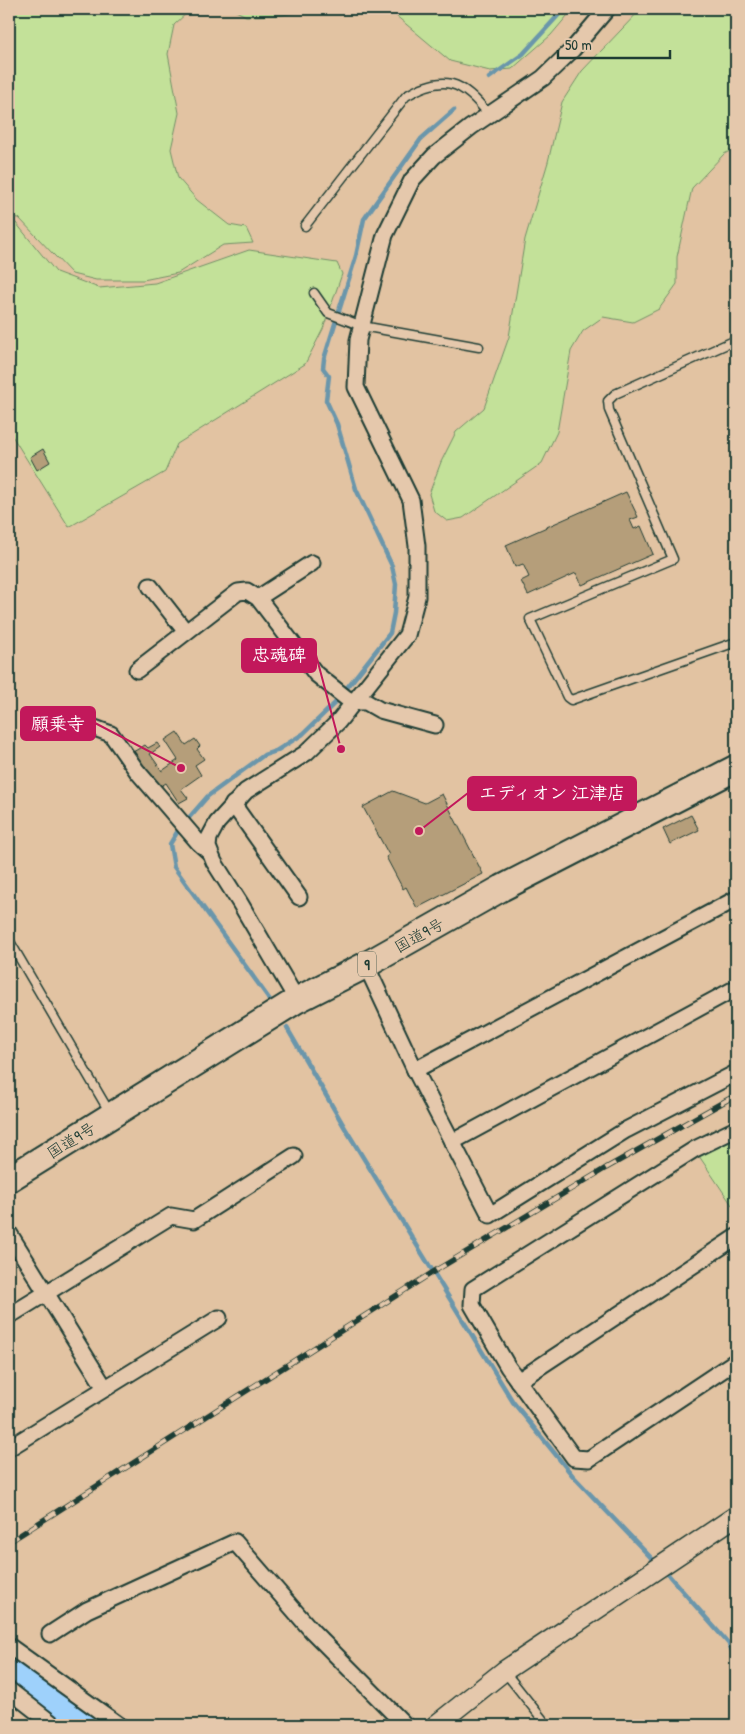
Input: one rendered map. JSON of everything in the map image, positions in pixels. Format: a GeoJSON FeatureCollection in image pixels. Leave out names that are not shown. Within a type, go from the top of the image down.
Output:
{"type":"FeatureCollection","features":[{"type":"Feature","properties":{"kind":"highway","name":"国道9号"},"geometry":{"type":"LineString","coordinates":[[9,1179],[297,1000],[366,965],[502,888],[736,768]]}},
{"type":"Feature","properties":{"kind":"street"},"geometry":{"type":"LineString","coordinates":[[209,852],[210,834],[234,804],[246,791],[306,753],[338,722],[346,698],[407,635],[417,597],[417,546],[411,500],[356,387],[356,324],[385,235],[412,180],[434,156],[543,78],[573,49],[607,9]]}},
{"type":"Feature","properties":{"kind":"street"},"geometry":{"type":"LineString","coordinates":[[258,598],[312,563]]}},
{"type":"Feature","properties":{"kind":"street"},"geometry":{"type":"LineString","coordinates":[[150,586],[186,632]]}},
{"type":"Feature","properties":{"kind":"street"},"geometry":{"type":"LineString","coordinates":[[137,670],[238,592],[248,591],[258,598],[316,674],[346,698],[366,702],[380,710],[435,725]]}},
{"type":"Feature","properties":{"kind":"street"},"geometry":{"type":"LineString","coordinates":[[81,723],[111,734],[138,772],[209,852],[297,1000]]}},
{"type":"Feature","properties":{"kind":"street"},"geometry":{"type":"LineString","coordinates":[[234,804],[299,897]]}},
{"type":"Feature","properties":{"kind":"street"},"geometry":{"type":"LineString","coordinates":[[415,1070],[736,899]]}},
{"type":"Feature","properties":{"kind":"street"},"geometry":{"type":"LineString","coordinates":[[366,965],[415,1070],[490,1214],[626,1130],[736,1073]]}},
{"type":"Feature","properties":{"kind":"street"},"geometry":{"type":"LineString","coordinates":[[452,1142],[736,988]]}},
{"type":"Feature","properties":{"kind":"street"},"geometry":{"type":"LineString","coordinates":[[736,1129],[695,1149],[473,1290],[472,1305],[508,1367],[574,1458],[589,1459],[736,1361]]}},
{"type":"Feature","properties":{"kind":"street"},"geometry":{"type":"LineString","coordinates":[[9,1316],[172,1216],[194,1220],[294,1156]]}},
{"type":"Feature","properties":{"kind":"street"},"geometry":{"type":"LineString","coordinates":[[9,1233],[105,1388]]}},
{"type":"Feature","properties":{"kind":"street"},"geometry":{"type":"LineString","coordinates":[[518,1381],[736,1237]]}},
{"type":"Feature","properties":{"kind":"street"},"geometry":{"type":"LineString","coordinates":[[9,1448],[219,1318]]}},
{"type":"Feature","properties":{"kind":"street"},"geometry":{"type":"LineString","coordinates":[[436,1725],[504,1671],[736,1516]]}},
{"type":"Feature","properties":{"kind":"street"},"geometry":{"type":"LineString","coordinates":[[50,1634],[87,1610],[235,1542],[312,1630],[405,1725]]}},
{"type":"Feature","properties":{"kind":"street"},"geometry":{"type":"LineString","coordinates":[[9,1646],[119,1725]]}},
{"type":"Feature","properties":{"kind":"street"},"geometry":{"type":"LineString","coordinates":[[9,1690],[54,1725]]}},
{"type":"Feature","properties":{"kind":"lane"},"geometry":{"type":"LineString","coordinates":[[305,226],[406,96],[422,87],[438,82],[452,83],[464,88],[473,95],[489,115]]}},
{"type":"Feature","properties":{"kind":"lane"},"geometry":{"type":"LineString","coordinates":[[314,293],[328,313],[356,324],[478,347]]}},
{"type":"Feature","properties":{"kind":"lane"},"geometry":{"type":"LineString","coordinates":[[736,340],[615,394],[608,401],[609,410],[673,559],[530,619],[567,697],[571,700],[736,642]]}},
{"type":"Feature","properties":{"kind":"lane"},"geometry":{"type":"LineString","coordinates":[[9,940],[111,1115]]}},
{"type":"Feature","properties":{"kind":"lane"},"geometry":{"type":"LineString","coordinates":[[504,1671],[547,1725]]}},
{"type":"Feature","properties":{"kind":"green space"},"geometry":{"type":"Polygon","coordinates":[[[9,9],[191,9],[174,25],[168,54],[179,113],[171,149],[178,178],[197,200],[229,225],[246,228],[253,243],[223,245],[178,273],[143,280],[96,280],[72,274],[19,218],[9,217],[9,9]]]}},
{"type":"Feature","properties":{"kind":"green space"},"geometry":{"type":"Polygon","coordinates":[[[232,9],[319,9],[282,15],[246,16],[232,9]]]}},
{"type":"Feature","properties":{"kind":"green space"},"geometry":{"type":"Polygon","coordinates":[[[388,9],[573,9],[551,35],[512,69],[490,71],[450,61],[388,9]]]}},
{"type":"Feature","properties":{"kind":"green space"},"geometry":{"type":"Polygon","coordinates":[[[641,9],[736,9],[736,148],[724,154],[692,188],[677,257],[677,284],[659,309],[633,322],[603,317],[583,331],[571,351],[557,432],[542,463],[463,518],[447,521],[434,511],[429,494],[441,462],[456,432],[484,408],[509,337],[525,239],[548,162],[562,102],[582,71],[641,9]]]}},
{"type":"Feature","properties":{"kind":"green space"},"geometry":{"type":"Polygon","coordinates":[[[9,223],[16,223],[56,272],[99,288],[155,283],[249,250],[337,263],[342,274],[323,329],[305,364],[177,444],[165,472],[69,527],[9,431],[9,223]]]}},
{"type":"Feature","properties":{"kind":"green space"},"geometry":{"type":"Polygon","coordinates":[[[736,1136],[736,1211],[699,1156],[736,1136]]]}},
{"type":"Feature","properties":{"kind":"building"},"geometry":{"type":"Polygon","coordinates":[[[43,449],[50,462],[37,470],[30,457],[43,449]]]}},
{"type":"Feature","properties":{"kind":"building"},"geometry":{"type":"Polygon","coordinates":[[[626,492],[638,517],[630,520],[634,529],[641,526],[653,554],[582,585],[576,573],[528,595],[521,581],[529,577],[523,564],[515,567],[506,545],[626,492]]]}},
{"type":"Feature","properties":{"kind":"building"},"geometry":{"type":"Polygon","coordinates":[[[177,732],[186,745],[195,739],[200,746],[197,749],[204,759],[195,765],[201,775],[181,789],[188,798],[179,803],[166,783],[158,788],[133,752],[145,745],[148,748],[157,743],[160,747],[150,754],[162,771],[178,760],[165,740],[177,732]]]}},
{"type":"Feature","properties":{"kind":"building"},"geometry":{"type":"Polygon","coordinates":[[[393,791],[425,803],[442,794],[483,874],[417,908],[406,887],[403,889],[386,857],[389,855],[363,807],[393,791]]]}},
{"type":"Feature","properties":{"kind":"building"},"geometry":{"type":"Polygon","coordinates":[[[691,815],[699,830],[670,844],[663,829],[691,815]]]}},
{"type":"Feature","properties":{"kind":"waterway"},"geometry":{"type":"LineString","coordinates":[[489,78],[523,54],[564,9]]}},
{"type":"Feature","properties":{"kind":"waterway"},"geometry":{"type":"LineString","coordinates":[[270,1000],[174,867],[170,844],[179,829],[208,796],[264,755],[276,751],[303,734],[335,703],[390,633],[394,613],[396,584],[392,566],[356,489],[337,424],[326,400],[329,376],[323,368],[324,359],[356,256],[364,219],[421,139],[454,110]]}},
{"type":"Feature","properties":{"kind":"waterway"},"geometry":{"type":"LineString","coordinates":[[287,1028],[345,1128],[513,1402],[573,1476],[657,1564]]}},
{"type":"Feature","properties":{"kind":"waterway"},"geometry":{"type":"LineString","coordinates":[[664,1570],[729,1644],[736,1659]]}},
{"type":"Feature","properties":{"kind":"waterway"},"geometry":{"type":"LineString","coordinates":[[9,1666],[91,1725]]}},
{"type":"Feature","properties":{"kind":"railway"},"geometry":{"type":"LineString","coordinates":[[9,1542],[438,1269],[606,1168],[736,1095]]}},
{"type":"Feature","properties":{"kind":"place","name":"忠魂碑"},"geometry":{"type":"Point","coordinates":[341,749]}},
{"type":"Feature","properties":{"kind":"place","name":"願乗寺"},"geometry":{"type":"Point","coordinates":[181,768]}},
{"type":"Feature","properties":{"kind":"place","name":"エディオン 江津店"},"geometry":{"type":"Point","coordinates":[419,831]}}]}
